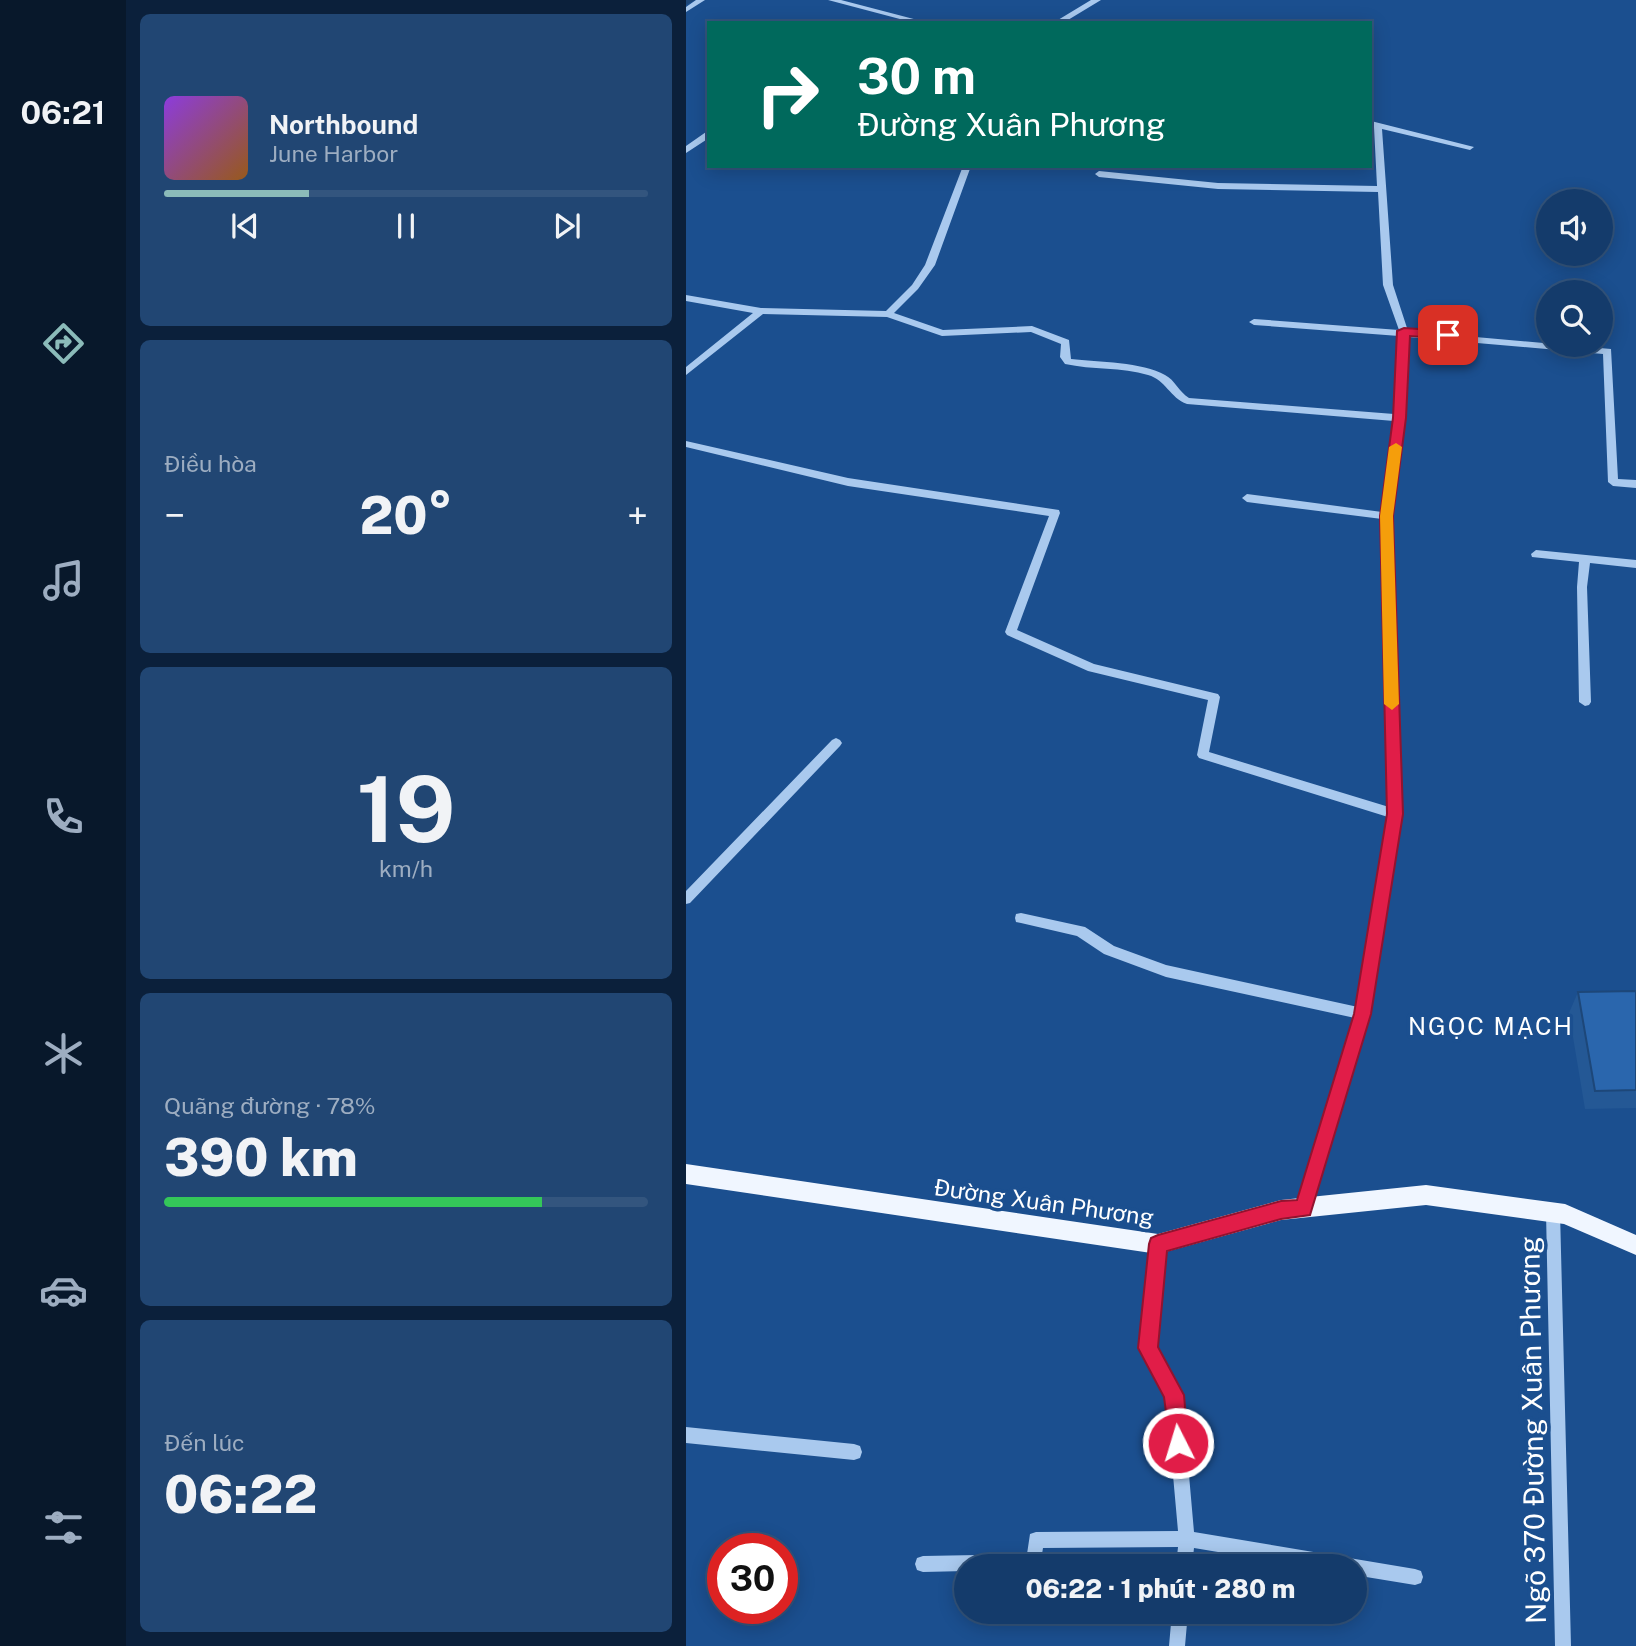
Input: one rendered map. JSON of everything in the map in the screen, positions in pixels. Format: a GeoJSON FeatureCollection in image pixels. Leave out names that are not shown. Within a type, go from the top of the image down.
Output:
{"type":"FeatureCollection","features":[{"type":"Feature","properties":{"kind":"main road","name":"Đường Xuân Phương"},"geometry":{"type":"LineString","coordinates":[[686,1174],[1158,1244],[1281,1210],[1426,1195],[1565,1214],[1636,1245]]}},
{"type":"Feature","properties":{"kind":"street"},"geometry":{"type":"LineString","coordinates":[[686,10],[701,0]]}},
{"type":"Feature","properties":{"kind":"street"},"geometry":{"type":"LineString","coordinates":[[832,0],[917,21]]}},
{"type":"Feature","properties":{"kind":"street"},"geometry":{"type":"LineString","coordinates":[[1060,21],[1097,0]]}},
{"type":"Feature","properties":{"kind":"street"},"geometry":{"type":"LineString","coordinates":[[1304,1208],[1363,1014],[1395,814],[1387,516],[1399,418],[1404,331],[1388,285],[1374,125],[1470,147]]}},
{"type":"Feature","properties":{"kind":"street"},"geometry":{"type":"LineString","coordinates":[[686,150],[707,135]]}},
{"type":"Feature","properties":{"kind":"street"},"geometry":{"type":"LineString","coordinates":[[888,314],[915,287],[930,265],[966,168]]}},
{"type":"Feature","properties":{"kind":"street"},"geometry":{"type":"LineString","coordinates":[[1099,174],[1218,186],[1380,189]]}},
{"type":"Feature","properties":{"kind":"street"},"geometry":{"type":"LineString","coordinates":[[686,298],[761,311],[888,314],[942,334],[1035,329],[1066,342],[1065,357],[1068,362],[1148,371],[1165,378],[1180,397],[1188,401],[1399,418]]}},
{"type":"Feature","properties":{"kind":"street"},"geometry":{"type":"LineString","coordinates":[[686,372],[761,311]]}},
{"type":"Feature","properties":{"kind":"street"},"geometry":{"type":"LineString","coordinates":[[1254,322],[1404,331],[1536,344]]}},
{"type":"Feature","properties":{"kind":"street"},"geometry":{"type":"LineString","coordinates":[[1608,357],[1613,482],[1636,484]]}},
{"type":"Feature","properties":{"kind":"street"},"geometry":{"type":"LineString","coordinates":[[686,444],[849,482],[1055,513],[1011,632],[1092,668],[1214,697],[1203,755],[1395,814]]}},
{"type":"Feature","properties":{"kind":"street"},"geometry":{"type":"LineString","coordinates":[[1247,498],[1387,516]]}},
{"type":"Feature","properties":{"kind":"street"},"geometry":{"type":"LineString","coordinates":[[1536,554],[1636,564]]}},
{"type":"Feature","properties":{"kind":"street"},"geometry":{"type":"LineString","coordinates":[[1585,560],[1582,587],[1586,702]]}},
{"type":"Feature","properties":{"kind":"street"},"geometry":{"type":"LineString","coordinates":[[686,899],[836,743]]}},
{"type":"Feature","properties":{"kind":"street"},"geometry":{"type":"LineString","coordinates":[[1021,918],[1080,932],[1109,950],[1166,971],[1363,1014]]}},
{"type":"Feature","properties":{"kind":"street","name":"Ngõ 370 Đường Xuân Phương"},"geometry":{"type":"LineString","coordinates":[[1553,1212],[1563,1646]]}},
{"type":"Feature","properties":{"kind":"street"},"geometry":{"type":"LineString","coordinates":[[1158,1244],[1147,1348],[1174,1395],[1186,1539],[1185,1554]]}},
{"type":"Feature","properties":{"kind":"street"},"geometry":{"type":"LineString","coordinates":[[686,1436],[854,1451]]}},
{"type":"Feature","properties":{"kind":"street"},"geometry":{"type":"LineString","coordinates":[[923,1564],[1034,1562],[1036,1540],[1186,1539],[1275,1554]]}},
{"type":"Feature","properties":{"kind":"street"},"geometry":{"type":"LineString","coordinates":[[1367,1569],[1415,1577]]}},
{"type":"Feature","properties":{"kind":"street"},"geometry":{"type":"LineString","coordinates":[[1177,1646],[1179,1624]]}},
{"type":"Feature","properties":{"kind":"building"},"geometry":{"type":"Polygon","coordinates":[[[1636,991],[1636,1090],[1595,1091],[1578,992],[1636,991]]]}},
{"type":"Feature","properties":{"kind":"slow traffic"},"geometry":{"type":"LineString","coordinates":[[1392,704],[1387,516],[1396,447]]}},
{"type":"Feature","properties":{"kind":"district","name":"NGỌC MẠCH"},"geometry":{"type":"Point","coordinates":[1491,1026]}},
{"type":"Feature","properties":{"kind":"route"},"geometry":{"type":"LineString","coordinates":[[1178,1443],[1174,1395],[1147,1348],[1158,1244],[1281,1210],[1304,1208],[1363,1014],[1395,814],[1387,516],[1399,418],[1404,331],[1448,335]]}}]}
